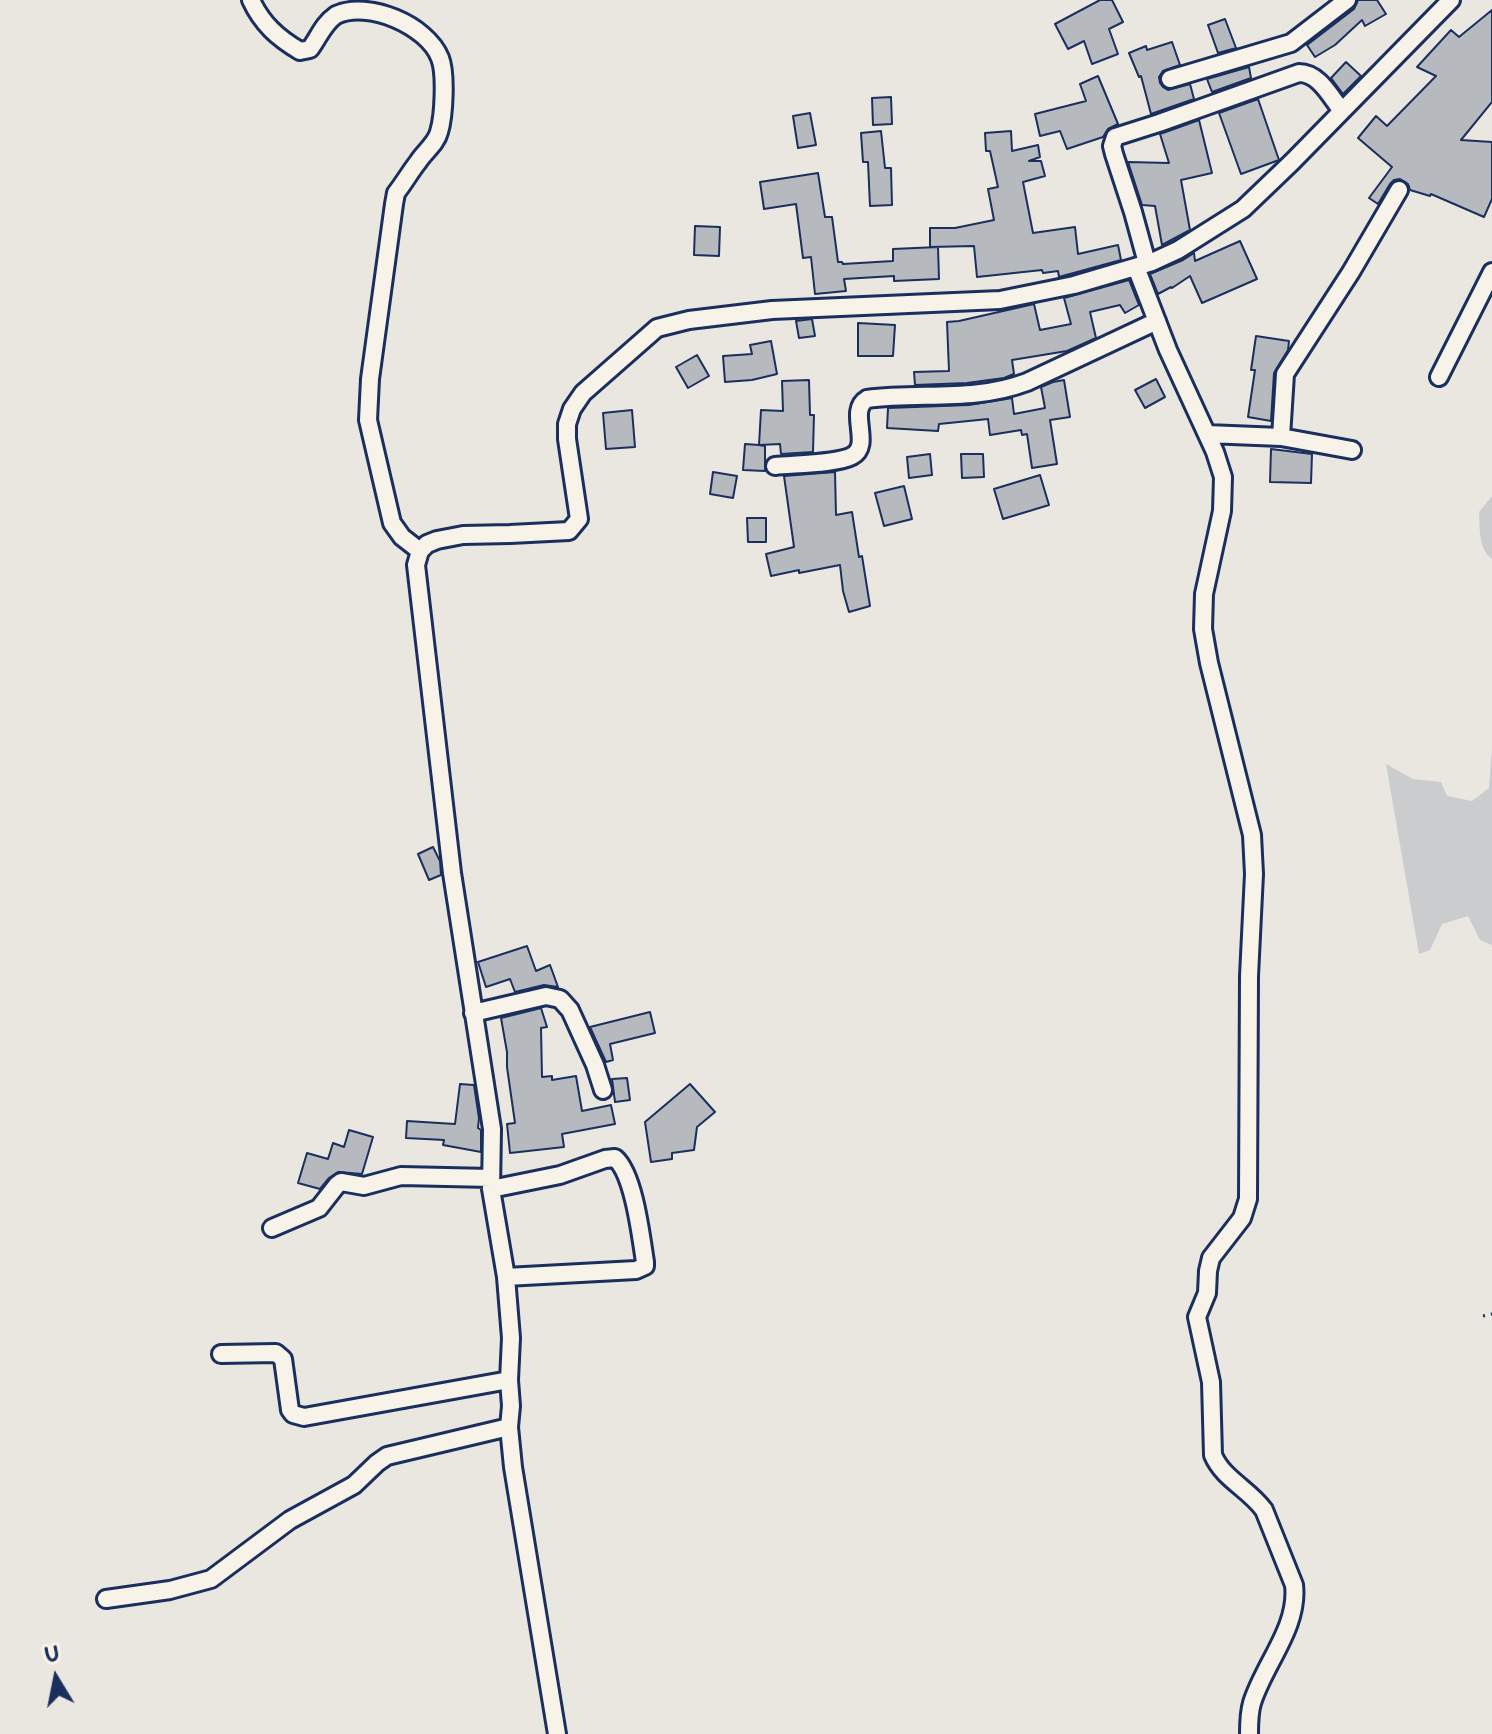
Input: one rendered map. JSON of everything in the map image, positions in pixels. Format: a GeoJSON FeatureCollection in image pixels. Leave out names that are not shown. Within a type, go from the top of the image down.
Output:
{"type":"FeatureCollection","features":[{"type":"Feature","properties":{"kind":"street"},"geometry":{"type":"LineString","coordinates":[[251,0],[258,15],[273,32],[294,47],[310,49],[322,28],[338,14],[356,7],[374,9],[406,21],[430,42],[440,59],[444,89],[439,133],[396,193],[370,379],[368,420],[392,523],[402,537],[420,551]]}},
{"type":"Feature","properties":{"kind":"street"},"geometry":{"type":"LineString","coordinates":[[1170,79],[1291,43],[1347,0]]}},
{"type":"Feature","properties":{"kind":"street"},"geometry":{"type":"LineString","coordinates":[[557,1734],[524,1540],[509,1427],[511,1338],[506,1277],[491,1184],[492,1129],[452,873],[416,565],[420,551],[427,544],[463,535],[569,531],[579,519],[567,439],[567,424],[572,409],[583,393],[657,328],[689,320],[772,310],[1000,300],[1074,285],[1141,265],[1178,250],[1243,209],[1451,0]]}},
{"type":"Feature","properties":{"kind":"street"},"geometry":{"type":"LineString","coordinates":[[1249,1734],[1251,1706],[1290,1619],[1295,1596],[1291,1576],[1264,1510],[1223,1471],[1213,1455],[1211,1382],[1197,1317],[1207,1293],[1209,1264],[1242,1218],[1248,1199],[1249,966],[1254,874],[1252,835],[1203,629],[1204,594],[1224,495],[1220,465],[1157,321],[1141,265],[1133,212],[1112,146],[1115,137],[1299,73],[1316,78],[1342,111]]}},
{"type":"Feature","properties":{"kind":"street"},"geometry":{"type":"LineString","coordinates":[[1281,437],[1285,374],[1399,190]]}},
{"type":"Feature","properties":{"kind":"street"},"geometry":{"type":"LineString","coordinates":[[1439,377],[1492,272]]}},
{"type":"Feature","properties":{"kind":"street"},"geometry":{"type":"LineString","coordinates":[[775,466],[843,460],[857,453],[860,441],[859,409],[867,399],[1007,390],[1157,321]]}},
{"type":"Feature","properties":{"kind":"street"},"geometry":{"type":"LineString","coordinates":[[1207,434],[1281,437],[1352,450]]}},
{"type":"Feature","properties":{"kind":"street"},"geometry":{"type":"LineString","coordinates":[[473,1013],[546,996],[560,999],[570,1010],[603,1090]]}},
{"type":"Feature","properties":{"kind":"street"},"geometry":{"type":"LineString","coordinates":[[272,1228],[319,1208],[341,1182],[364,1186],[401,1176],[491,1184],[560,1175],[615,1158],[622,1165],[631,1192],[645,1266],[636,1270],[506,1277]]}},
{"type":"Feature","properties":{"kind":"street"},"geometry":{"type":"LineString","coordinates":[[221,1354],[280,1355],[290,1410],[304,1417],[509,1380]]}},
{"type":"Feature","properties":{"kind":"street"},"geometry":{"type":"LineString","coordinates":[[106,1599],[170,1590],[211,1579],[290,1520],[354,1485],[387,1456],[509,1427]]}},
{"type":"Feature","properties":{"kind":"path"},"geometry":{"type":"LineString","coordinates":[[1483,1316],[1492,1314]]}},
{"type":"Feature","properties":{"kind":"shaded area"},"geometry":{"type":"Polygon","coordinates":[[[1492,496],[1492,559],[1482,544],[1479,512],[1492,496]]]}},
{"type":"Feature","properties":{"kind":"shaded area"},"geometry":{"type":"Polygon","coordinates":[[[1492,748],[1492,945],[1480,940],[1468,916],[1442,924],[1430,950],[1419,954],[1386,764],[1413,779],[1441,782],[1447,796],[1472,801],[1489,788],[1492,748]]]}},
{"type":"Feature","properties":{"kind":"building"},"geometry":{"type":"Polygon","coordinates":[[[1100,0],[1112,0],[1123,22],[1109,29],[1118,54],[1092,64],[1084,41],[1068,49],[1055,24],[1100,0]]]}},
{"type":"Feature","properties":{"kind":"building"},"geometry":{"type":"Polygon","coordinates":[[[1358,0],[1377,0],[1386,14],[1365,26],[1362,20],[1335,45],[1315,57],[1307,45],[1354,9],[1358,0]]]}},
{"type":"Feature","properties":{"kind":"building"},"geometry":{"type":"Polygon","coordinates":[[[1492,10],[1492,102],[1461,140],[1492,142],[1492,199],[1484,217],[1431,194],[1410,190],[1408,184],[1400,179],[1390,184],[1378,204],[1369,198],[1392,167],[1358,138],[1376,116],[1387,126],[1436,76],[1417,67],[1451,30],[1459,37],[1492,10]]]}},
{"type":"Feature","properties":{"kind":"building"},"geometry":{"type":"Polygon","coordinates":[[[1225,19],[1236,48],[1218,53],[1208,25],[1225,19]]]}},
{"type":"Feature","properties":{"kind":"building"},"geometry":{"type":"Polygon","coordinates":[[[1172,42],[1180,65],[1163,71],[1159,77],[1160,83],[1168,90],[1190,84],[1194,99],[1151,114],[1141,76],[1129,53],[1146,46],[1147,50],[1172,42]]]}},
{"type":"Feature","properties":{"kind":"building"},"geometry":{"type":"Polygon","coordinates":[[[1346,62],[1361,76],[1343,94],[1331,78],[1346,62]]]}},
{"type":"Feature","properties":{"kind":"building"},"geometry":{"type":"Polygon","coordinates":[[[1249,67],[1251,78],[1212,92],[1207,79],[1249,67]]]}},
{"type":"Feature","properties":{"kind":"building"},"geometry":{"type":"Polygon","coordinates":[[[1098,76],[1118,124],[1108,129],[1103,137],[1067,149],[1060,131],[1040,136],[1035,114],[1086,101],[1080,84],[1098,76]]]}},
{"type":"Feature","properties":{"kind":"building"},"geometry":{"type":"Polygon","coordinates":[[[891,97],[892,124],[873,125],[872,98],[891,97]]]}},
{"type":"Feature","properties":{"kind":"building"},"geometry":{"type":"Polygon","coordinates":[[[1258,99],[1279,160],[1241,174],[1219,113],[1258,99]]]}},
{"type":"Feature","properties":{"kind":"building"},"geometry":{"type":"Polygon","coordinates":[[[810,113],[816,145],[798,148],[793,116],[810,113]]]}},
{"type":"Feature","properties":{"kind":"building"},"geometry":{"type":"Polygon","coordinates":[[[1199,120],[1212,173],[1181,180],[1190,230],[1162,245],[1155,206],[1142,205],[1128,162],[1169,163],[1160,134],[1199,120]]]}},
{"type":"Feature","properties":{"kind":"building"},"geometry":{"type":"Polygon","coordinates":[[[881,131],[885,168],[891,168],[892,205],[870,206],[868,162],[863,162],[861,133],[881,131]]]}},
{"type":"Feature","properties":{"kind":"building"},"geometry":{"type":"Polygon","coordinates":[[[1011,131],[1012,151],[1038,145],[1040,157],[1029,161],[1041,161],[1045,176],[1023,182],[1033,233],[1075,227],[1078,254],[1118,245],[1121,260],[1059,277],[1058,271],[1043,273],[1042,270],[977,277],[974,246],[930,247],[930,228],[955,228],[994,220],[988,189],[998,187],[990,151],[986,151],[985,133],[1011,131]]]}},
{"type":"Feature","properties":{"kind":"building"},"geometry":{"type":"Polygon","coordinates":[[[818,173],[825,217],[832,217],[838,262],[893,261],[893,249],[938,247],[939,279],[894,281],[894,276],[844,279],[846,291],[815,294],[811,257],[803,258],[796,204],[764,209],[760,182],[818,173]]]}},
{"type":"Feature","properties":{"kind":"building"},"geometry":{"type":"Polygon","coordinates":[[[695,226],[720,227],[719,256],[694,255],[695,226]]]}},
{"type":"Feature","properties":{"kind":"building"},"geometry":{"type":"Polygon","coordinates":[[[1240,241],[1257,279],[1202,303],[1190,276],[1158,294],[1150,274],[1194,253],[1195,261],[1240,241]]]}},
{"type":"Feature","properties":{"kind":"building"},"geometry":{"type":"Polygon","coordinates":[[[1129,280],[1139,305],[1125,313],[1120,305],[1090,312],[1096,338],[1067,351],[1012,360],[1014,374],[1004,378],[915,385],[914,372],[949,371],[947,322],[1034,304],[1040,330],[1071,324],[1064,298],[1129,280]]]}},
{"type":"Feature","properties":{"kind":"building"},"geometry":{"type":"Polygon","coordinates":[[[812,319],[815,336],[799,338],[796,321],[812,319]]]}},
{"type":"Feature","properties":{"kind":"building"},"geometry":{"type":"Polygon","coordinates":[[[858,323],[895,325],[893,356],[858,356],[858,323]]]}},
{"type":"Feature","properties":{"kind":"building"},"geometry":{"type":"Polygon","coordinates":[[[1256,336],[1289,341],[1288,350],[1274,373],[1271,421],[1248,417],[1256,336]]]}},
{"type":"Feature","properties":{"kind":"building"},"geometry":{"type":"Polygon","coordinates":[[[771,341],[777,374],[725,382],[723,356],[752,354],[750,345],[771,341]]]}},
{"type":"Feature","properties":{"kind":"building"},"geometry":{"type":"Polygon","coordinates":[[[697,355],[709,376],[688,388],[676,367],[697,355]]]}},
{"type":"Feature","properties":{"kind":"building"},"geometry":{"type":"Polygon","coordinates":[[[1156,379],[1165,397],[1145,408],[1135,390],[1156,379]]]}},
{"type":"Feature","properties":{"kind":"building"},"geometry":{"type":"Polygon","coordinates":[[[809,380],[810,415],[814,415],[813,452],[781,454],[780,444],[759,445],[761,410],[783,411],[782,381],[809,380]]]}},
{"type":"Feature","properties":{"kind":"building"},"geometry":{"type":"Polygon","coordinates":[[[1064,380],[1070,417],[1050,420],[1057,464],[1032,468],[1027,434],[1022,435],[1021,430],[990,435],[988,419],[939,424],[938,431],[887,428],[888,408],[969,405],[1012,398],[1014,414],[1045,408],[1041,387],[1064,380]]]}},
{"type":"Feature","properties":{"kind":"building"},"geometry":{"type":"Polygon","coordinates":[[[632,410],[635,447],[606,449],[603,413],[632,410]]]}},
{"type":"Feature","properties":{"kind":"building"},"geometry":{"type":"Polygon","coordinates":[[[745,444],[765,446],[765,471],[743,470],[745,444]]]}},
{"type":"Feature","properties":{"kind":"building"},"geometry":{"type":"Polygon","coordinates":[[[1271,449],[1312,454],[1311,483],[1270,482],[1271,449]]]}},
{"type":"Feature","properties":{"kind":"building"},"geometry":{"type":"Polygon","coordinates":[[[930,454],[932,475],[909,478],[907,457],[930,454]]]}},
{"type":"Feature","properties":{"kind":"building"},"geometry":{"type":"Polygon","coordinates":[[[961,454],[983,454],[984,477],[962,478],[961,454]]]}},
{"type":"Feature","properties":{"kind":"building"},"geometry":{"type":"Polygon","coordinates":[[[713,472],[737,476],[733,498],[710,494],[713,472]]]}},
{"type":"Feature","properties":{"kind":"building"},"geometry":{"type":"Polygon","coordinates":[[[835,472],[836,515],[852,512],[870,606],[849,612],[840,565],[771,576],[766,554],[794,547],[784,476],[835,472]]]}},
{"type":"Feature","properties":{"kind":"building"},"geometry":{"type":"Polygon","coordinates":[[[1040,475],[1049,505],[1003,519],[994,489],[1040,475]]]}},
{"type":"Feature","properties":{"kind":"building"},"geometry":{"type":"Polygon","coordinates":[[[904,486],[912,519],[884,526],[875,493],[904,486]]]}},
{"type":"Feature","properties":{"kind":"building"},"geometry":{"type":"Polygon","coordinates":[[[747,518],[766,518],[766,542],[748,542],[747,518]]]}},
{"type":"Feature","properties":{"kind":"building"},"geometry":{"type":"Polygon","coordinates":[[[433,847],[440,861],[441,875],[429,880],[418,854],[433,847]]]}},
{"type":"Feature","properties":{"kind":"building"},"geometry":{"type":"Polygon","coordinates":[[[527,946],[536,971],[550,965],[558,987],[544,985],[515,992],[510,979],[486,987],[478,962],[527,946]]]}},
{"type":"Feature","properties":{"kind":"building"},"geometry":{"type":"Polygon","coordinates":[[[541,1008],[547,1027],[541,1028],[542,1077],[552,1076],[552,1080],[576,1076],[582,1111],[611,1105],[615,1124],[562,1134],[564,1147],[510,1153],[507,1124],[515,1123],[501,1018],[541,1008]]]}},
{"type":"Feature","properties":{"kind":"building"},"geometry":{"type":"Polygon","coordinates":[[[650,1012],[655,1033],[610,1044],[613,1060],[606,1062],[590,1027],[650,1012]]]}},
{"type":"Feature","properties":{"kind":"building"},"geometry":{"type":"Polygon","coordinates":[[[627,1078],[630,1100],[615,1102],[612,1079],[627,1078]]]}},
{"type":"Feature","properties":{"kind":"building"},"geometry":{"type":"Polygon","coordinates":[[[460,1084],[474,1085],[481,1152],[443,1145],[444,1140],[406,1138],[407,1121],[455,1124],[460,1084]]]}},
{"type":"Feature","properties":{"kind":"building"},"geometry":{"type":"Polygon","coordinates":[[[690,1084],[715,1112],[697,1127],[694,1150],[672,1153],[672,1159],[651,1162],[645,1122],[690,1084]]]}},
{"type":"Feature","properties":{"kind":"building"},"geometry":{"type":"Polygon","coordinates":[[[349,1130],[373,1137],[362,1174],[338,1172],[320,1189],[298,1183],[307,1153],[328,1159],[333,1143],[344,1147],[349,1130]]]}}]}
